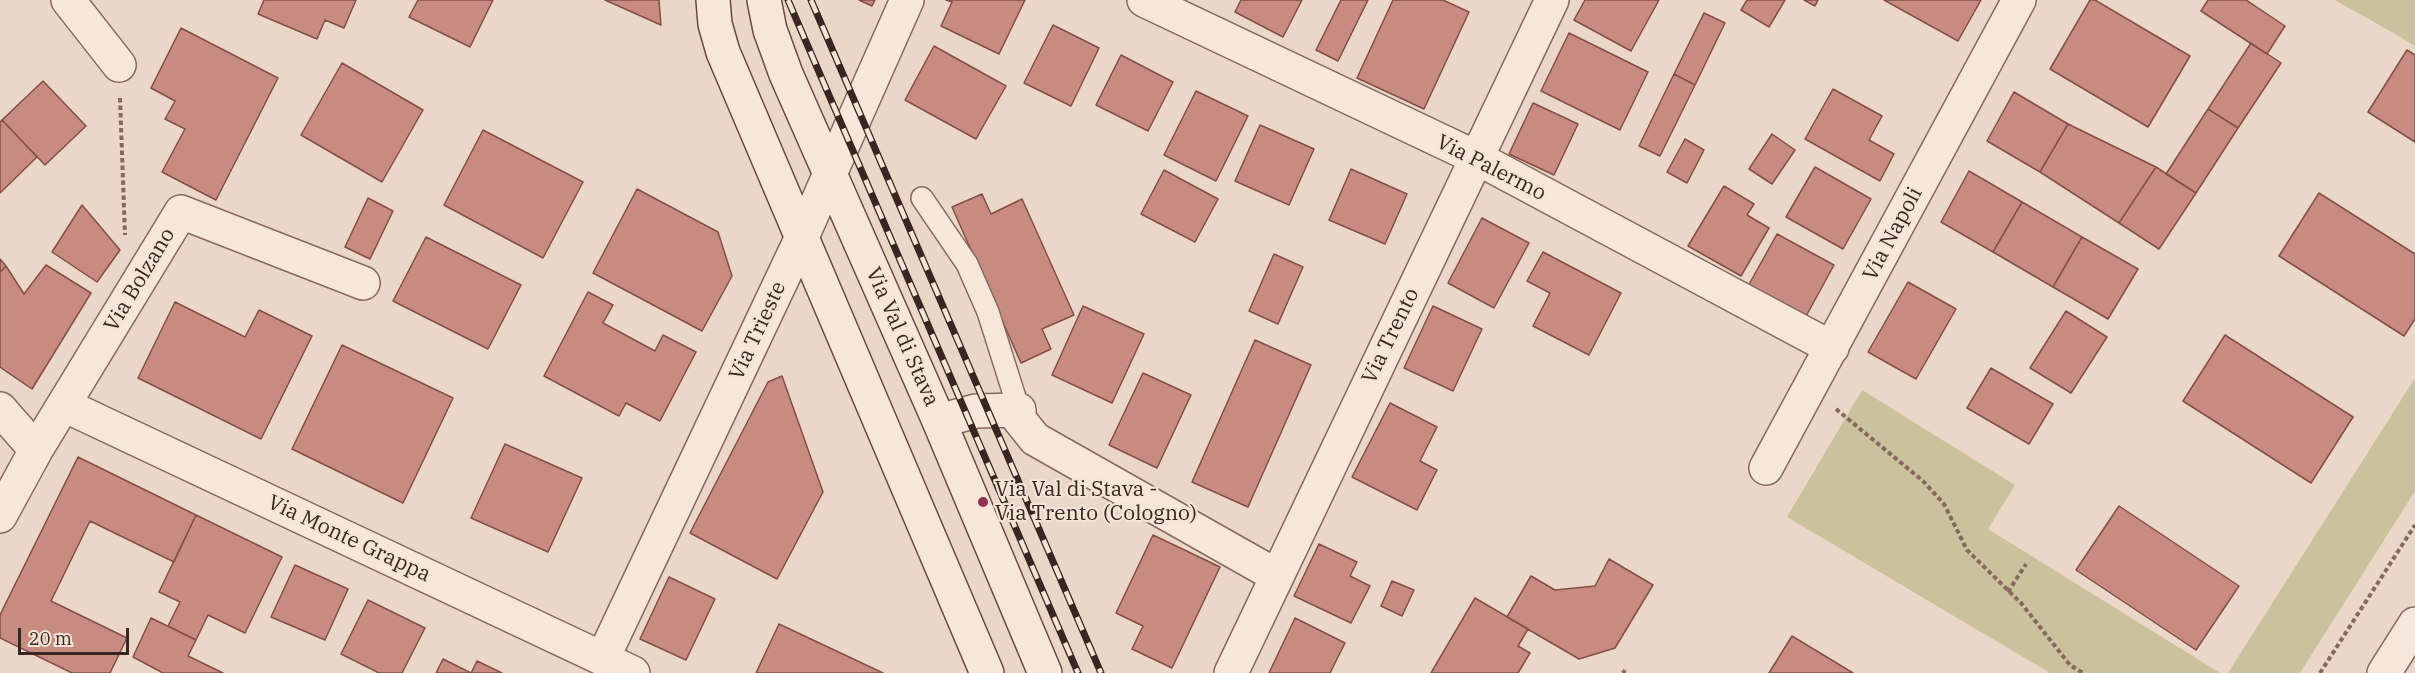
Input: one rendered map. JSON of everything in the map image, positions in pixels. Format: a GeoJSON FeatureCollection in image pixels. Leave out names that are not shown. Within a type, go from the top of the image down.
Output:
{"type":"FeatureCollection","features":[{"type":"Feature","properties":{"kind":"street"},"geometry":{"type":"LineString","coordinates":[[68,0],[119,65]]}},
{"type":"Feature","properties":{"kind":"street"},"geometry":{"type":"LineString","coordinates":[[712,0],[715,24],[723,52],[987,673]]}},
{"type":"Feature","properties":{"kind":"street","name":"Via Val di Stava"},"geometry":{"type":"LineString","coordinates":[[764,0],[777,50],[939,421],[1045,673]]}},
{"type":"Feature","properties":{"kind":"street","name":"Via Trieste"},"geometry":{"type":"LineString","coordinates":[[603,658],[802,237],[907,0]]}},
{"type":"Feature","properties":{"kind":"street","name":"Via Palermo"},"geometry":{"type":"LineString","coordinates":[[1144,0],[1477,158],[1832,348]]}},
{"type":"Feature","properties":{"kind":"street","name":"Via Trento"},"geometry":{"type":"LineString","coordinates":[[1231,673],[1552,0]]}},
{"type":"Feature","properties":{"kind":"street","name":"Via Napoli"},"geometry":{"type":"LineString","coordinates":[[1766,468],[2019,0]]}},
{"type":"Feature","properties":{"kind":"street","name":"Via Bolzano"},"geometry":{"type":"LineString","coordinates":[[0,516],[36,450],[181,212],[363,283]]}},
{"type":"Feature","properties":{"kind":"street","name":"Via Monte Grappa"},"geometry":{"type":"LineString","coordinates":[[64,405],[633,673]]}},
{"type":"Feature","properties":{"kind":"street"},"geometry":{"type":"LineString","coordinates":[[0,409],[36,450]]}},
{"type":"Feature","properties":{"kind":"street"},"geometry":{"type":"LineString","coordinates":[[939,421],[976,411],[1018,410],[1019,419],[1035,439],[1277,576]]}},
{"type":"Feature","properties":{"kind":"street"},"geometry":{"type":"LineString","coordinates":[[2384,673],[2415,624]]}},
{"type":"Feature","properties":{"kind":"lane"},"geometry":{"type":"LineString","coordinates":[[922,198],[967,264],[988,312],[1018,410]]}},
{"type":"Feature","properties":{"kind":"path"},"geometry":{"type":"LineString","coordinates":[[119,65],[125,243],[151,261]]}},
{"type":"Feature","properties":{"kind":"path"},"geometry":{"type":"LineString","coordinates":[[1810,387],[1923,481],[1944,504],[1967,550],[2042,627],[2070,666],[2083,673]]}},
{"type":"Feature","properties":{"kind":"path"},"geometry":{"type":"LineString","coordinates":[[2320,673],[2415,525]]}},
{"type":"Feature","properties":{"kind":"path"},"geometry":{"type":"LineString","coordinates":[[2008,592],[2026,564]]}},
{"type":"Feature","properties":{"kind":"path"},"geometry":{"type":"LineString","coordinates":[[2067,673],[2070,666]]}},
{"type":"Feature","properties":{"kind":"shaded area"},"geometry":{"type":"Polygon","coordinates":[[[2335,0],[2415,0],[2415,46],[2397,35],[2335,0]]]}},
{"type":"Feature","properties":{"kind":"shaded area"},"geometry":{"type":"Polygon","coordinates":[[[2415,378],[2415,491],[2300,673],[2228,673],[2415,378]]]}},
{"type":"Feature","properties":{"kind":"shaded area"},"geometry":{"type":"Polygon","coordinates":[[[1862,390],[2015,485],[1988,529],[2220,673],[2050,673],[1787,517],[1862,390]]]}},
{"type":"Feature","properties":{"kind":"building"},"geometry":{"type":"Polygon","coordinates":[[[264,0],[356,0],[344,28],[325,20],[317,39],[258,14],[264,0]]]}},
{"type":"Feature","properties":{"kind":"building"},"geometry":{"type":"Polygon","coordinates":[[[418,0],[493,0],[470,47],[409,17],[418,0]]]}},
{"type":"Feature","properties":{"kind":"building"},"geometry":{"type":"Polygon","coordinates":[[[605,0],[659,0],[661,25],[605,0]]]}},
{"type":"Feature","properties":{"kind":"building"},"geometry":{"type":"Polygon","coordinates":[[[859,0],[875,0],[872,6],[859,0]]]}},
{"type":"Feature","properties":{"kind":"building"},"geometry":{"type":"Polygon","coordinates":[[[946,0],[1025,0],[999,54],[941,26],[952,2],[946,0]]]}},
{"type":"Feature","properties":{"kind":"building"},"geometry":{"type":"Polygon","coordinates":[[[1241,0],[1302,0],[1283,37],[1235,12],[1241,0]]]}},
{"type":"Feature","properties":{"kind":"building"},"geometry":{"type":"Polygon","coordinates":[[[1341,0],[1368,0],[1338,61],[1316,50],[1341,0]]]}},
{"type":"Feature","properties":{"kind":"building"},"geometry":{"type":"Polygon","coordinates":[[[1393,0],[1443,0],[1469,12],[1424,109],[1357,78],[1393,0]]]}},
{"type":"Feature","properties":{"kind":"building"},"geometry":{"type":"Polygon","coordinates":[[[1585,0],[1659,0],[1631,51],[1574,20],[1585,0]]]}},
{"type":"Feature","properties":{"kind":"building"},"geometry":{"type":"Polygon","coordinates":[[[1747,0],[1785,0],[1769,27],[1741,10],[1747,0]]]}},
{"type":"Feature","properties":{"kind":"building"},"geometry":{"type":"Polygon","coordinates":[[[1804,0],[1818,0],[1815,6],[1804,0]]]}},
{"type":"Feature","properties":{"kind":"building"},"geometry":{"type":"Polygon","coordinates":[[[1884,0],[1981,0],[1958,41],[1884,0]]]}},
{"type":"Feature","properties":{"kind":"building"},"geometry":{"type":"Polygon","coordinates":[[[2090,0],[2095,0],[2190,56],[2148,127],[2050,69],[2090,0]]]}},
{"type":"Feature","properties":{"kind":"building"},"geometry":{"type":"Polygon","coordinates":[[[2208,0],[2246,0],[2285,26],[2267,54],[2201,11],[2208,0]]]}},
{"type":"Feature","properties":{"kind":"building"},"geometry":{"type":"Polygon","coordinates":[[[1704,13],[1725,23],[1695,85],[1674,74],[1704,13]]]}},
{"type":"Feature","properties":{"kind":"building"},"geometry":{"type":"Polygon","coordinates":[[[1053,25],[1099,48],[1071,106],[1024,83],[1053,25]]]}},
{"type":"Feature","properties":{"kind":"building"},"geometry":{"type":"Polygon","coordinates":[[[181,28],[278,78],[216,200],[162,172],[185,129],[165,119],[175,101],[151,88],[181,28]]]}},
{"type":"Feature","properties":{"kind":"building"},"geometry":{"type":"Polygon","coordinates":[[[1569,33],[1648,72],[1620,130],[1541,91],[1569,33]]]}},
{"type":"Feature","properties":{"kind":"building"},"geometry":{"type":"Polygon","coordinates":[[[2251,43],[2281,63],[2238,128],[2208,109],[2251,43]]]}},
{"type":"Feature","properties":{"kind":"building"},"geometry":{"type":"Polygon","coordinates":[[[934,46],[1006,86],[976,139],[905,100],[934,46]]]}},
{"type":"Feature","properties":{"kind":"building"},"geometry":{"type":"Polygon","coordinates":[[[2407,50],[2415,55],[2415,142],[2368,112],[2407,50]]]}},
{"type":"Feature","properties":{"kind":"building"},"geometry":{"type":"Polygon","coordinates":[[[1121,55],[1173,82],[1148,131],[1096,105],[1121,55]]]}},
{"type":"Feature","properties":{"kind":"building"},"geometry":{"type":"Polygon","coordinates":[[[342,63],[423,110],[382,182],[301,135],[342,63]]]}},
{"type":"Feature","properties":{"kind":"building"},"geometry":{"type":"Polygon","coordinates":[[[1674,74],[1695,85],[1660,156],[1639,146],[1674,74]]]}},
{"type":"Feature","properties":{"kind":"building"},"geometry":{"type":"Polygon","coordinates":[[[43,81],[86,126],[45,165],[2,120],[43,81]]]}},
{"type":"Feature","properties":{"kind":"building"},"geometry":{"type":"Polygon","coordinates":[[[1833,89],[1882,116],[1869,140],[1894,154],[1880,181],[1805,139],[1833,89]]]}},
{"type":"Feature","properties":{"kind":"building"},"geometry":{"type":"Polygon","coordinates":[[[1196,91],[1248,116],[1216,181],[1164,155],[1196,91]]]}},
{"type":"Feature","properties":{"kind":"building"},"geometry":{"type":"Polygon","coordinates":[[[2014,92],[2068,124],[2040,172],[1987,141],[2014,92]]]}},
{"type":"Feature","properties":{"kind":"building"},"geometry":{"type":"Polygon","coordinates":[[[1533,103],[1578,124],[1554,175],[1509,154],[1533,103]]]}},
{"type":"Feature","properties":{"kind":"building"},"geometry":{"type":"Polygon","coordinates":[[[2208,109],[2238,128],[2196,193],[2166,174],[2208,109]]]}},
{"type":"Feature","properties":{"kind":"building"},"geometry":{"type":"Polygon","coordinates":[[[2,120],[37,157],[0,193],[0,122],[2,120]]]}},
{"type":"Feature","properties":{"kind":"building"},"geometry":{"type":"Polygon","coordinates":[[[2068,124],[2156,167],[2119,223],[2040,172],[2068,124]]]}},
{"type":"Feature","properties":{"kind":"building"},"geometry":{"type":"Polygon","coordinates":[[[1260,125],[1314,149],[1289,205],[1235,181],[1260,125]]]}},
{"type":"Feature","properties":{"kind":"building"},"geometry":{"type":"Polygon","coordinates":[[[483,130],[583,182],[543,258],[444,205],[483,130]]]}},
{"type":"Feature","properties":{"kind":"building"},"geometry":{"type":"Polygon","coordinates":[[[1772,134],[1795,150],[1772,184],[1749,169],[1772,134]]]}},
{"type":"Feature","properties":{"kind":"building"},"geometry":{"type":"Polygon","coordinates":[[[1685,139],[1704,150],[1687,183],[1667,172],[1685,139]]]}},
{"type":"Feature","properties":{"kind":"building"},"geometry":{"type":"Polygon","coordinates":[[[1815,167],[1871,199],[1843,249],[1786,217],[1815,167]]]}},
{"type":"Feature","properties":{"kind":"building"},"geometry":{"type":"Polygon","coordinates":[[[2156,167],[2196,193],[2159,249],[2119,223],[2156,167]]]}},
{"type":"Feature","properties":{"kind":"building"},"geometry":{"type":"Polygon","coordinates":[[[1351,169],[1407,194],[1385,244],[1329,220],[1351,169]]]}},
{"type":"Feature","properties":{"kind":"building"},"geometry":{"type":"Polygon","coordinates":[[[1164,170],[1218,199],[1195,242],[1141,214],[1164,170]]]}},
{"type":"Feature","properties":{"kind":"building"},"geometry":{"type":"Polygon","coordinates":[[[1969,171],[2022,202],[1993,252],[1941,222],[1969,171]]]}},
{"type":"Feature","properties":{"kind":"building"},"geometry":{"type":"Polygon","coordinates":[[[1724,186],[1754,204],[1747,215],[1769,228],[1741,276],[1688,246],[1724,186]]]}},
{"type":"Feature","properties":{"kind":"building"},"geometry":{"type":"Polygon","coordinates":[[[637,189],[718,232],[732,276],[702,331],[593,273],[637,189]]]}},
{"type":"Feature","properties":{"kind":"building"},"geometry":{"type":"Polygon","coordinates":[[[2319,193],[2415,254],[2415,319],[2404,336],[2279,256],[2319,193]]]}},
{"type":"Feature","properties":{"kind":"building"},"geometry":{"type":"Polygon","coordinates":[[[982,194],[991,214],[1022,199],[1074,315],[1042,329],[1051,349],[1021,363],[952,207],[982,194]]]}},
{"type":"Feature","properties":{"kind":"building"},"geometry":{"type":"Polygon","coordinates":[[[368,198],[393,211],[370,259],[345,247],[368,198]]]}},
{"type":"Feature","properties":{"kind":"building"},"geometry":{"type":"Polygon","coordinates":[[[2022,202],[2082,237],[2053,287],[1993,252],[2022,202]]]}},
{"type":"Feature","properties":{"kind":"building"},"geometry":{"type":"Polygon","coordinates":[[[82,205],[120,250],[97,282],[52,252],[82,205]]]}},
{"type":"Feature","properties":{"kind":"building"},"geometry":{"type":"Polygon","coordinates":[[[1482,218],[1529,243],[1494,308],[1448,283],[1482,218]]]}},
{"type":"Feature","properties":{"kind":"building"},"geometry":{"type":"Polygon","coordinates":[[[1777,234],[1834,265],[1804,320],[1747,288],[1777,234]]]}},
{"type":"Feature","properties":{"kind":"building"},"geometry":{"type":"Polygon","coordinates":[[[426,237],[521,285],[488,349],[393,301],[426,237]]]}},
{"type":"Feature","properties":{"kind":"building"},"geometry":{"type":"Polygon","coordinates":[[[2082,237],[2138,269],[2108,319],[2053,287],[2082,237]]]}},
{"type":"Feature","properties":{"kind":"building"},"geometry":{"type":"Polygon","coordinates":[[[1543,252],[1621,293],[1589,355],[1533,326],[1550,293],[1527,281],[1543,252]]]}},
{"type":"Feature","properties":{"kind":"building"},"geometry":{"type":"Polygon","coordinates":[[[1274,254],[1303,267],[1278,324],[1249,311],[1274,254]]]}},
{"type":"Feature","properties":{"kind":"building"},"geometry":{"type":"Polygon","coordinates":[[[0,259],[6,266],[0,272],[0,259]]]}},
{"type":"Feature","properties":{"kind":"building"},"geometry":{"type":"Polygon","coordinates":[[[46,265],[91,293],[32,389],[0,367],[0,272],[6,266],[24,294],[46,265]]]}},
{"type":"Feature","properties":{"kind":"building"},"geometry":{"type":"Polygon","coordinates":[[[1908,282],[1956,309],[1916,379],[1868,352],[1908,282]]]}},
{"type":"Feature","properties":{"kind":"building"},"geometry":{"type":"Polygon","coordinates":[[[588,292],[613,305],[603,323],[655,351],[663,335],[696,352],[660,421],[626,403],[619,416],[544,376],[588,292]]]}},
{"type":"Feature","properties":{"kind":"building"},"geometry":{"type":"Polygon","coordinates":[[[175,302],[245,337],[259,310],[312,336],[261,439],[138,378],[175,302]]]}},
{"type":"Feature","properties":{"kind":"building"},"geometry":{"type":"Polygon","coordinates":[[[1083,306],[1144,334],[1112,403],[1052,375],[1083,306]]]}},
{"type":"Feature","properties":{"kind":"building"},"geometry":{"type":"Polygon","coordinates":[[[1433,306],[1482,329],[1453,391],[1404,368],[1433,306]]]}},
{"type":"Feature","properties":{"kind":"building"},"geometry":{"type":"Polygon","coordinates":[[[2066,311],[2107,337],[2071,393],[2030,368],[2066,311]]]}},
{"type":"Feature","properties":{"kind":"building"},"geometry":{"type":"Polygon","coordinates":[[[2225,335],[2353,417],[2311,483],[2183,401],[2225,335]]]}},
{"type":"Feature","properties":{"kind":"building"},"geometry":{"type":"Polygon","coordinates":[[[1255,340],[1311,365],[1248,507],[1192,482],[1255,340]]]}},
{"type":"Feature","properties":{"kind":"building"},"geometry":{"type":"Polygon","coordinates":[[[342,345],[453,398],[403,503],[292,449],[342,345]]]}},
{"type":"Feature","properties":{"kind":"building"},"geometry":{"type":"Polygon","coordinates":[[[1991,368],[2053,404],[2029,444],[1967,408],[1991,368]]]}},
{"type":"Feature","properties":{"kind":"building"},"geometry":{"type":"Polygon","coordinates":[[[1143,373],[1191,395],[1157,468],[1109,445],[1143,373]]]}},
{"type":"Feature","properties":{"kind":"building"},"geometry":{"type":"Polygon","coordinates":[[[782,376],[823,492],[777,579],[690,533],[768,382],[782,376]]]}},
{"type":"Feature","properties":{"kind":"building"},"geometry":{"type":"Polygon","coordinates":[[[1390,403],[1437,427],[1420,461],[1437,470],[1417,510],[1352,477],[1390,403]]]}},
{"type":"Feature","properties":{"kind":"building"},"geometry":{"type":"Polygon","coordinates":[[[505,444],[582,478],[548,552],[471,518],[505,444]]]}},
{"type":"Feature","properties":{"kind":"building"},"geometry":{"type":"Polygon","coordinates":[[[78,457],[196,515],[174,562],[90,521],[51,601],[127,638],[110,673],[72,673],[0,638],[0,615],[78,457]]]}},
{"type":"Feature","properties":{"kind":"building"},"geometry":{"type":"Polygon","coordinates":[[[2119,506],[2239,586],[2196,650],[2076,570],[2119,506]]]}},
{"type":"Feature","properties":{"kind":"building"},"geometry":{"type":"Polygon","coordinates":[[[196,515],[282,557],[245,633],[208,615],[196,640],[168,626],[180,602],[159,592],[196,515]]]}},
{"type":"Feature","properties":{"kind":"building"},"geometry":{"type":"Polygon","coordinates":[[[1153,535],[1220,567],[1172,668],[1132,649],[1143,626],[1116,613],[1153,535]]]}},
{"type":"Feature","properties":{"kind":"building"},"geometry":{"type":"Polygon","coordinates":[[[1319,544],[1357,562],[1350,576],[1370,586],[1351,623],[1294,596],[1319,544]]]}},
{"type":"Feature","properties":{"kind":"building"},"geometry":{"type":"Polygon","coordinates":[[[1609,559],[1653,585],[1615,648],[1579,659],[1507,617],[1531,576],[1555,590],[1595,586],[1609,559]]]}},
{"type":"Feature","properties":{"kind":"building"},"geometry":{"type":"Polygon","coordinates":[[[295,565],[348,589],[325,640],[271,617],[295,565]]]}},
{"type":"Feature","properties":{"kind":"building"},"geometry":{"type":"Polygon","coordinates":[[[669,577],[715,599],[686,660],[640,639],[669,577]]]}},
{"type":"Feature","properties":{"kind":"building"},"geometry":{"type":"Polygon","coordinates":[[[1392,581],[1414,590],[1402,616],[1381,606],[1392,581]]]}},
{"type":"Feature","properties":{"kind":"building"},"geometry":{"type":"Polygon","coordinates":[[[1475,598],[1528,629],[1518,646],[1530,653],[1518,673],[1431,673],[1475,598]]]}},
{"type":"Feature","properties":{"kind":"building"},"geometry":{"type":"Polygon","coordinates":[[[368,600],[425,628],[402,673],[379,673],[341,654],[368,600]]]}},
{"type":"Feature","properties":{"kind":"building"},"geometry":{"type":"Polygon","coordinates":[[[151,618],[196,640],[188,656],[223,673],[163,673],[133,657],[151,618]]]}},
{"type":"Feature","properties":{"kind":"building"},"geometry":{"type":"Polygon","coordinates":[[[1295,618],[1345,643],[1330,673],[1269,673],[1295,618]]]}},
{"type":"Feature","properties":{"kind":"building"},"geometry":{"type":"Polygon","coordinates":[[[779,624],[883,673],[756,673],[779,624]]]}},
{"type":"Feature","properties":{"kind":"building"},"geometry":{"type":"Polygon","coordinates":[[[1792,636],[1853,673],[1769,673],[1792,636]]]}},
{"type":"Feature","properties":{"kind":"building"},"geometry":{"type":"Polygon","coordinates":[[[443,659],[471,673],[436,673],[443,659]]]}},
{"type":"Feature","properties":{"kind":"building"},"geometry":{"type":"Polygon","coordinates":[[[477,661],[502,673],[471,673],[477,661]]]}},
{"type":"Feature","properties":{"kind":"railway"},"geometry":{"type":"LineString","coordinates":[[788,0],[1078,673]]}},
{"type":"Feature","properties":{"kind":"railway"},"geometry":{"type":"LineString","coordinates":[[811,0],[1101,673]]}},
{"type":"Feature","properties":{"kind":"place","name":"Via Val di Stava - Via Trento (Cologno)"},"geometry":{"type":"Point","coordinates":[983,502]}}]}
